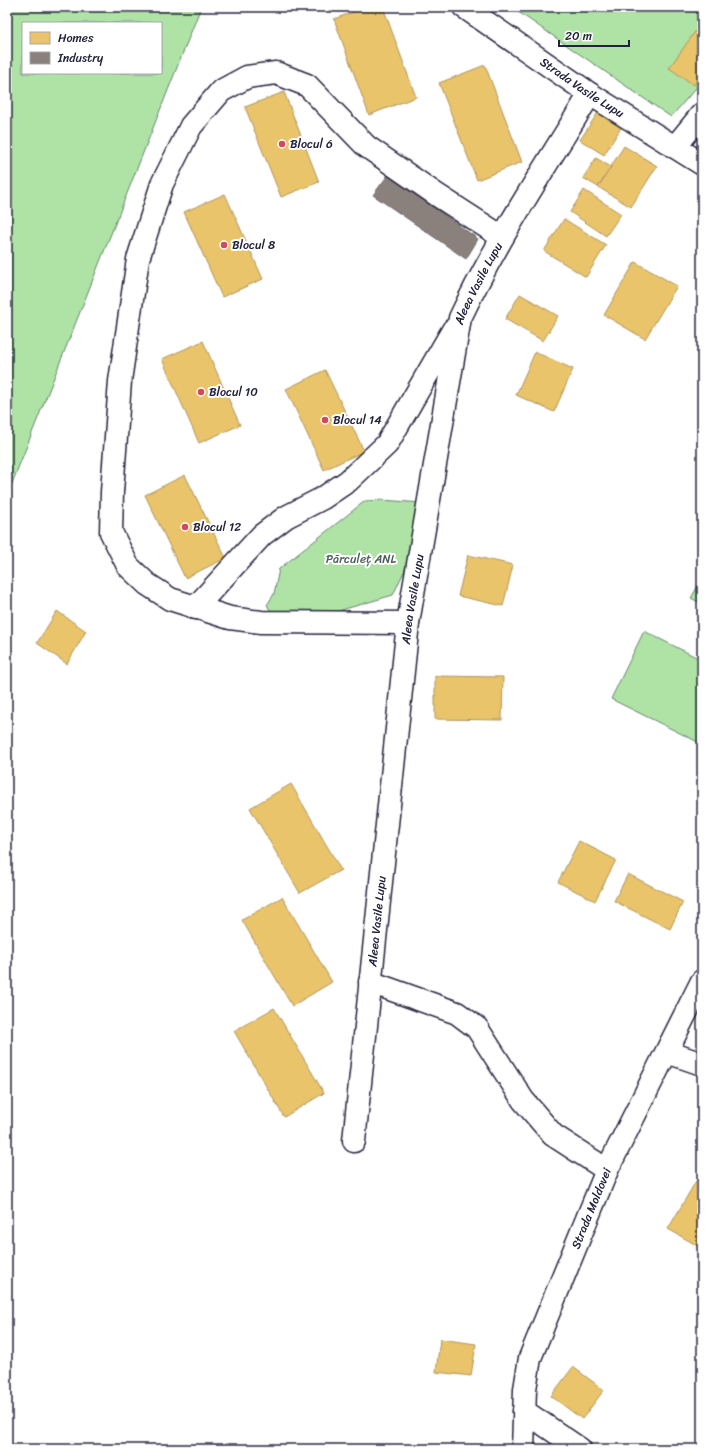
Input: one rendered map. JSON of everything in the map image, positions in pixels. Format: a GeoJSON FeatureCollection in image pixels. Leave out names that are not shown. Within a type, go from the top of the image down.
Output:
{"type":"FeatureCollection","features":[{"type":"Feature","properties":{"kind":"street","name":"Strada Vasile Lupu"},"geometry":{"type":"LineString","coordinates":[[464,7],[590,94],[702,164]]}},
{"type":"Feature","properties":{"kind":"street"},"geometry":{"type":"LineString","coordinates":[[408,623],[261,622],[230,618],[170,599],[147,584],[128,566],[111,532],[112,492],[120,381],[138,259],[162,184],[191,126],[221,91],[247,77],[276,73],[307,85],[366,146],[436,195],[502,237]]}},
{"type":"Feature","properties":{"kind":"street","name":"Aleea Vasile Lupu"},"geometry":{"type":"LineString","coordinates":[[354,1141],[408,623],[460,318],[480,276],[502,237],[590,94]]}},
{"type":"Feature","properties":{"kind":"street"},"geometry":{"type":"LineString","coordinates":[[674,147],[702,114]]}},
{"type":"Feature","properties":{"kind":"street"},"geometry":{"type":"LineString","coordinates":[[195,608],[262,535],[286,517],[323,498],[348,481],[387,444],[460,318]]}},
{"type":"Feature","properties":{"kind":"street","name":"Strada Moldovei"},"geometry":{"type":"LineString","coordinates":[[524,1449],[524,1411],[530,1358],[607,1170],[702,981]]}},
{"type":"Feature","properties":{"kind":"street"},"geometry":{"type":"LineString","coordinates":[[370,982],[458,1013],[477,1028],[523,1100],[553,1135],[607,1170]]}},
{"type":"Feature","properties":{"kind":"street"},"geometry":{"type":"LineString","coordinates":[[667,1052],[702,1064]]}},
{"type":"Feature","properties":{"kind":"street"},"geometry":{"type":"LineString","coordinates":[[524,1411],[580,1449]]}},
{"type":"Feature","properties":{"kind":"green space"},"geometry":{"type":"Polygon","coordinates":[[[7,7],[201,7],[7,496],[7,7]]]}},
{"type":"Feature","properties":{"kind":"green space"},"geometry":{"type":"Polygon","coordinates":[[[511,7],[702,7],[702,81],[671,117],[511,7]]]}},
{"type":"Feature","properties":{"kind":"green space","name":"Părculeț ANL"},"geometry":{"type":"Polygon","coordinates":[[[381,500],[423,503],[416,546],[393,595],[338,611],[274,616],[267,605],[274,594],[279,569],[365,501],[381,500]]]}},
{"type":"Feature","properties":{"kind":"green space"},"geometry":{"type":"Polygon","coordinates":[[[702,579],[702,604],[691,598],[702,579]]]}},
{"type":"Feature","properties":{"kind":"green space"},"geometry":{"type":"Polygon","coordinates":[[[644,631],[702,660],[702,744],[611,699],[644,631]]]}},
{"type":"Feature","properties":{"kind":"building: Homes"},"geometry":{"type":"Polygon","coordinates":[[[367,7],[383,7],[416,97],[369,115],[334,19],[367,7]]]}},
{"type":"Feature","properties":{"kind":"building: Homes"},"geometry":{"type":"Polygon","coordinates":[[[697,29],[702,32],[702,73],[694,85],[669,68],[697,29]]]}},
{"type":"Feature","properties":{"kind":"building: Homes"},"geometry":{"type":"Polygon","coordinates":[[[485,65],[522,162],[477,180],[439,83],[485,65]]]}},
{"type":"Feature","properties":{"kind":"building: Homes","name":"Blocul 6"},"geometry":{"type":"Polygon","coordinates":[[[284,92],[319,182],[281,197],[245,107],[284,92]]]}},
{"type":"Feature","properties":{"kind":"building: Homes"},"geometry":{"type":"Polygon","coordinates":[[[599,111],[622,126],[604,155],[580,140],[599,111]]]}},
{"type":"Feature","properties":{"kind":"building: Homes"},"geometry":{"type":"Polygon","coordinates":[[[624,146],[657,166],[631,207],[598,187],[624,146]]]}},
{"type":"Feature","properties":{"kind":"building: Homes"},"geometry":{"type":"Polygon","coordinates":[[[596,158],[611,167],[598,187],[583,178],[596,158]]]}},
{"type":"Feature","properties":{"kind":"building: Homes"},"geometry":{"type":"Polygon","coordinates":[[[584,190],[621,214],[606,236],[570,212],[584,190]]]}},
{"type":"Feature","properties":{"kind":"building: Homes","name":"Blocul 8"},"geometry":{"type":"Polygon","coordinates":[[[225,194],[263,279],[222,297],[184,212],[225,194]]]}},
{"type":"Feature","properties":{"kind":"building: Homes"},"geometry":{"type":"Polygon","coordinates":[[[564,219],[606,245],[586,277],[544,251],[564,219]]]}},
{"type":"Feature","properties":{"kind":"building: Homes"},"geometry":{"type":"Polygon","coordinates":[[[635,262],[677,286],[645,339],[604,315],[635,262]]]}},
{"type":"Feature","properties":{"kind":"building: Homes"},"geometry":{"type":"Polygon","coordinates":[[[520,294],[558,316],[543,341],[505,319],[520,294]]]}},
{"type":"Feature","properties":{"kind":"building: Homes","name":"Blocul 10"},"geometry":{"type":"Polygon","coordinates":[[[203,341],[240,425],[199,443],[162,359],[203,341]]]}},
{"type":"Feature","properties":{"kind":"building: Homes"},"geometry":{"type":"Polygon","coordinates":[[[535,352],[573,369],[554,412],[516,395],[535,352]]]}},
{"type":"Feature","properties":{"kind":"building: Homes","name":"Blocul 14"},"geometry":{"type":"Polygon","coordinates":[[[325,370],[364,451],[324,470],[286,389],[325,370]]]}},
{"type":"Feature","properties":{"kind":"building: Homes","name":"Blocul 12"},"geometry":{"type":"Polygon","coordinates":[[[185,475],[226,558],[185,578],[145,495],[185,475]]]}},
{"type":"Feature","properties":{"kind":"building: Homes"},"geometry":{"type":"Polygon","coordinates":[[[468,555],[513,565],[503,606],[458,596],[468,555]]]}},
{"type":"Feature","properties":{"kind":"building: Homes"},"geometry":{"type":"Polygon","coordinates":[[[57,611],[86,631],[67,664],[37,643],[57,611]]]}},
{"type":"Feature","properties":{"kind":"building: Homes"},"geometry":{"type":"Polygon","coordinates":[[[435,676],[503,677],[502,720],[435,719],[435,676]]]}},
{"type":"Feature","properties":{"kind":"building: Homes"},"geometry":{"type":"Polygon","coordinates":[[[291,784],[341,870],[300,893],[250,808],[291,784]]]}},
{"type":"Feature","properties":{"kind":"building: Homes"},"geometry":{"type":"Polygon","coordinates":[[[579,841],[616,860],[595,901],[558,882],[579,841]]]}},
{"type":"Feature","properties":{"kind":"building: Homes"},"geometry":{"type":"Polygon","coordinates":[[[628,874],[683,902],[670,929],[614,901],[628,874]]]}},
{"type":"Feature","properties":{"kind":"building: Homes"},"geometry":{"type":"Polygon","coordinates":[[[282,897],[332,982],[292,1006],[242,920],[282,897]]]}},
{"type":"Feature","properties":{"kind":"building: Homes"},"geometry":{"type":"Polygon","coordinates":[[[274,1008],[324,1093],[284,1117],[234,1031],[274,1008]]]}},
{"type":"Feature","properties":{"kind":"building: Homes"},"geometry":{"type":"Polygon","coordinates":[[[696,1181],[702,1184],[702,1239],[698,1246],[668,1229],[696,1181]]]}},
{"type":"Feature","properties":{"kind":"building: Homes"},"geometry":{"type":"Polygon","coordinates":[[[440,1339],[476,1344],[471,1376],[436,1372],[440,1339]]]}},
{"type":"Feature","properties":{"kind":"building: Homes"},"geometry":{"type":"Polygon","coordinates":[[[573,1367],[604,1390],[582,1419],[551,1396],[573,1367]]]}},
{"type":"Feature","properties":{"kind":"building: Industry"},"geometry":{"type":"Polygon","coordinates":[[[388,175],[478,239],[466,259],[373,195],[388,175]]]}},
{"type":"Feature","properties":{"kind":"place","name":"Blocul 6"},"geometry":{"type":"Point","coordinates":[282,144]}},
{"type":"Feature","properties":{"kind":"place","name":"Blocul 8"},"geometry":{"type":"Point","coordinates":[224,245]}},
{"type":"Feature","properties":{"kind":"place","name":"Blocul 10"},"geometry":{"type":"Point","coordinates":[201,392]}},
{"type":"Feature","properties":{"kind":"place","name":"Blocul 14"},"geometry":{"type":"Point","coordinates":[325,420]}},
{"type":"Feature","properties":{"kind":"place","name":"Blocul 12"},"geometry":{"type":"Point","coordinates":[185,527]}}]}
